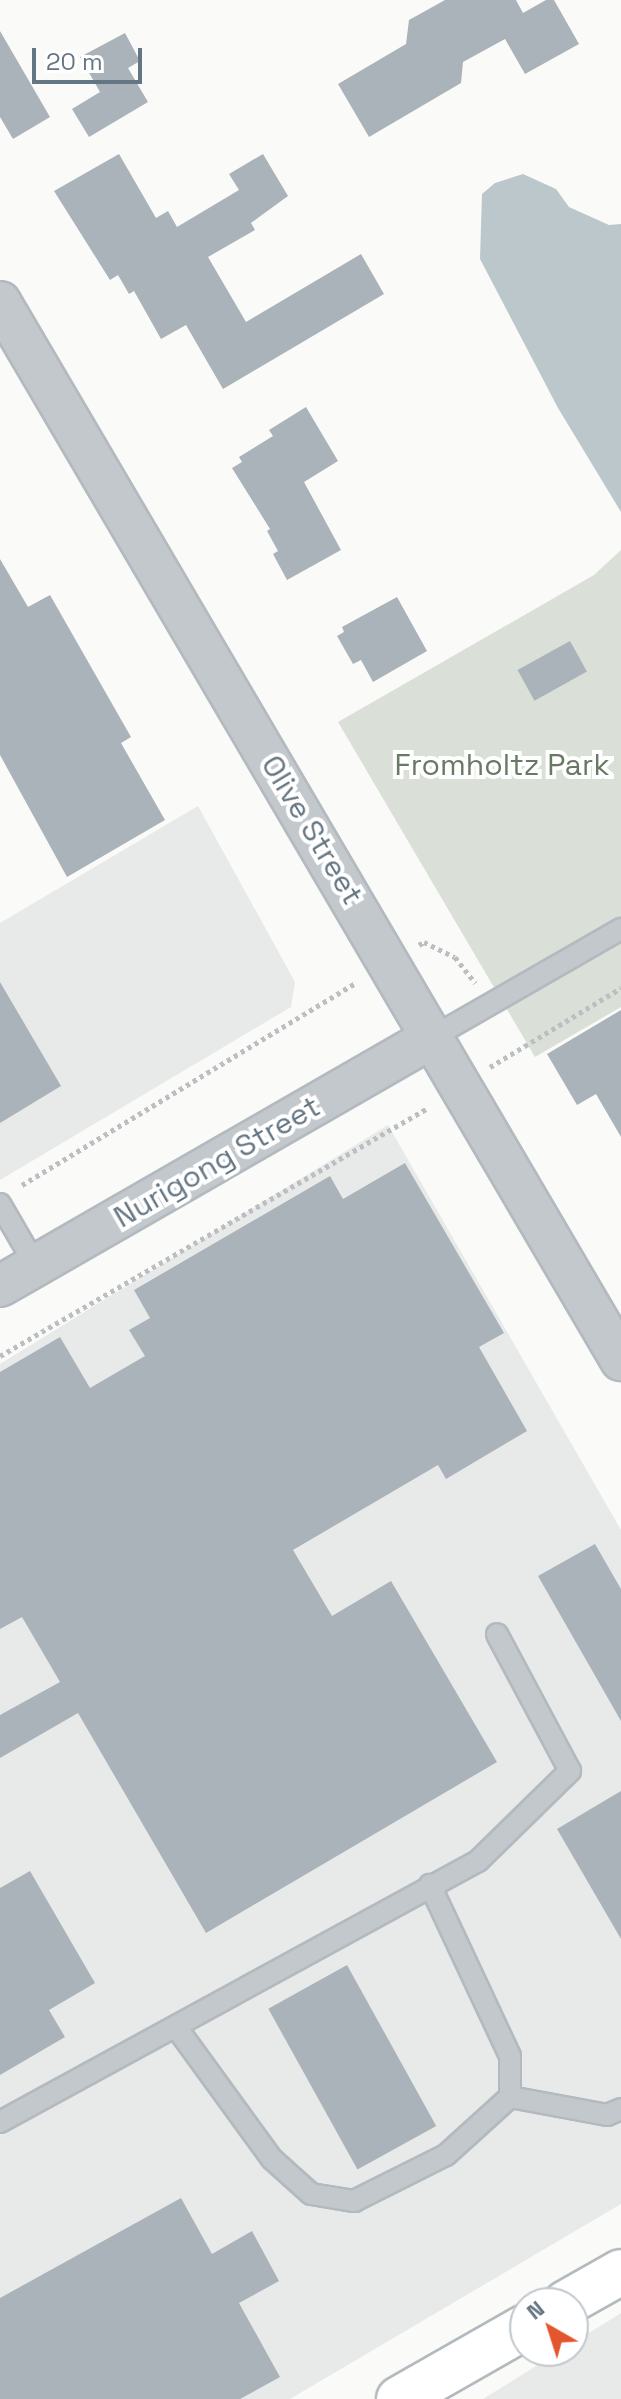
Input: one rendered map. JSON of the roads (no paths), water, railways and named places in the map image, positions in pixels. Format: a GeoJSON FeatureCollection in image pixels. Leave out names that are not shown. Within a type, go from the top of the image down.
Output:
{"type":"FeatureCollection","features":[{"type":"Feature","properties":{"kind":"street","name":"Olive Street"},"geometry":{"type":"LineString","coordinates":[[0,302],[621,1360]]}},
{"type":"Feature","properties":{"kind":"street","name":"Nurigong Street"},"geometry":{"type":"LineString","coordinates":[[0,1286],[433,1037]]}},
{"type":"Feature","properties":{"kind":"street"},"geometry":{"type":"LineString","coordinates":[[589,2290],[621,2272]]}},
{"type":"Feature","properties":{"kind":"street"},"geometry":{"type":"LineString","coordinates":[[399,2399],[509,2336]]}},
{"type":"Feature","properties":{"kind":"lane"},"geometry":{"type":"LineString","coordinates":[[433,1037],[621,929]]}},
{"type":"Feature","properties":{"kind":"lane"},"geometry":{"type":"LineString","coordinates":[[6,1197],[36,1266]]}},
{"type":"Feature","properties":{"kind":"lane"},"geometry":{"type":"LineString","coordinates":[[0,2122],[478,1861],[570,1771],[497,1634]]}},
{"type":"Feature","properties":{"kind":"lane"},"geometry":{"type":"LineString","coordinates":[[176,2027],[272,2159],[311,2194],[354,2201],[446,2155],[510,2097],[510,2056],[430,1885]]}},
{"type":"Feature","properties":{"kind":"lane"},"geometry":{"type":"LineString","coordinates":[[510,2097],[607,2115],[621,2109]]}},
{"type":"Feature","properties":{"kind":"park label","name":"Fromholtz Park"},"geometry":{"type":"Point","coordinates":[502,765]}}]}
